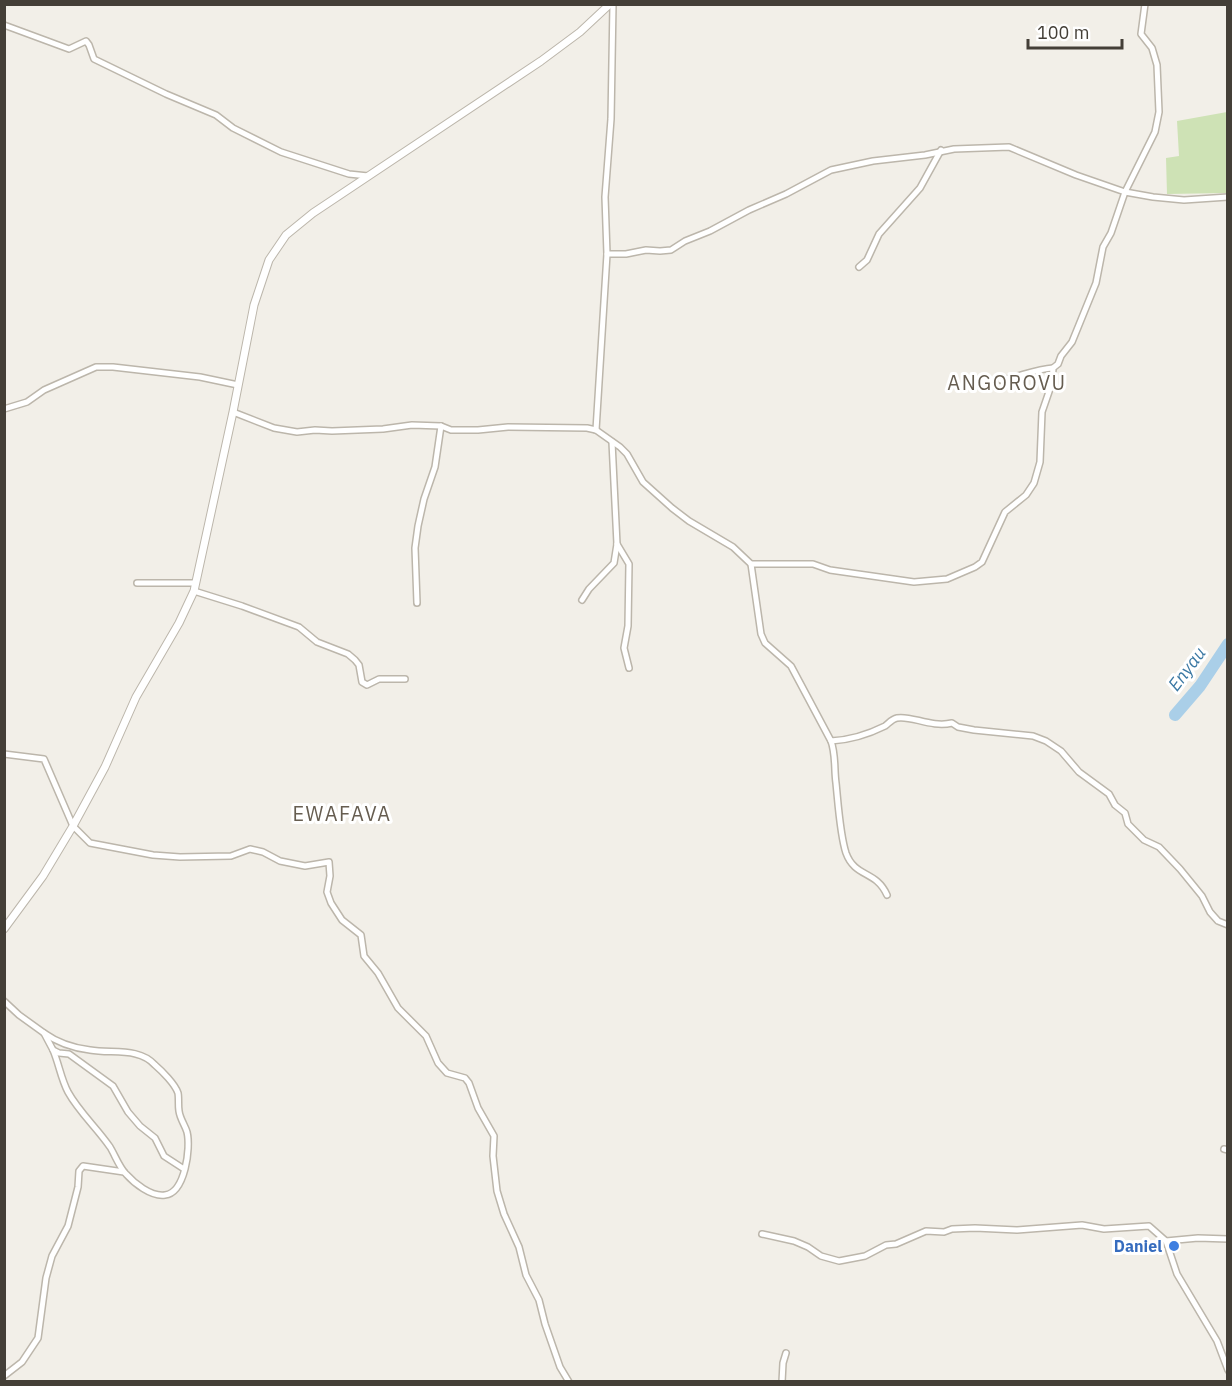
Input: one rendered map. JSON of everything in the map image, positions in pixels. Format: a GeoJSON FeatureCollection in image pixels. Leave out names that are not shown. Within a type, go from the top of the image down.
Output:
{"type":"FeatureCollection","features":[{"type":"Feature","properties":{"kind":"street"},"geometry":{"type":"LineString","coordinates":[[4,929],[43,876],[73,826],[105,767],[136,697],[179,623],[194,591],[254,305],[269,260],[286,235],[313,213],[541,61],[580,33],[612,4]]}},
{"type":"Feature","properties":{"kind":"street"},"geometry":{"type":"LineString","coordinates":[[596,430],[607,254],[605,197],[611,119],[612,4]]}},
{"type":"Feature","properties":{"kind":"street"},"geometry":{"type":"LineString","coordinates":[[1001,380],[1031,374],[1037,369],[1053,368],[1072,342],[1096,283],[1103,247],[1111,232],[1125,192],[1155,132],[1159,112],[1157,64],[1152,48],[1141,34],[1145,4]]}},
{"type":"Feature","properties":{"kind":"street"},"geometry":{"type":"LineString","coordinates":[[4,25],[69,49],[86,41],[94,60],[216,115],[233,128],[264,145],[349,174],[368,176]]}},
{"type":"Feature","properties":{"kind":"street"},"geometry":{"type":"LineString","coordinates":[[607,254],[671,250],[831,170],[941,150],[1009,147],[1051,166],[1125,192],[1184,200],[1227,197]]}},
{"type":"Feature","properties":{"kind":"street"},"geometry":{"type":"LineString","coordinates":[[859,267],[867,260],[879,234],[920,188],[941,150]]}},
{"type":"Feature","properties":{"kind":"street"},"geometry":{"type":"LineString","coordinates":[[4,409],[27,402],[44,390],[96,367],[200,377],[238,385]]}},
{"type":"Feature","properties":{"kind":"street"},"geometry":{"type":"LineString","coordinates":[[233,412],[274,428],[297,432],[357,431],[412,425],[441,426],[451,430],[508,427],[596,430],[627,454],[648,487],[688,520],[725,542],[752,564],[813,564],[838,571],[914,582],[946,579],[982,562],[1005,512],[1026,495],[1034,483],[1040,462],[1042,412],[1052,383],[1053,368]]}},
{"type":"Feature","properties":{"kind":"street"},"geometry":{"type":"LineString","coordinates":[[417,603],[416,537],[424,499],[435,467],[441,426]]}},
{"type":"Feature","properties":{"kind":"street"},"geometry":{"type":"LineString","coordinates":[[582,600],[589,589],[614,563],[617,544],[612,442]]}},
{"type":"Feature","properties":{"kind":"street"},"geometry":{"type":"LineString","coordinates":[[617,544],[628,564],[628,626],[624,648],[629,669]]}},
{"type":"Feature","properties":{"kind":"street"},"geometry":{"type":"LineString","coordinates":[[752,564],[760,634],[765,643],[791,666],[831,741],[847,856],[856,868],[877,880],[887,895]]}},
{"type":"Feature","properties":{"kind":"street"},"geometry":{"type":"LineString","coordinates":[[137,583],[195,583]]}},
{"type":"Feature","properties":{"kind":"street"},"geometry":{"type":"LineString","coordinates":[[194,591],[299,627],[317,642],[348,654],[355,660],[359,665],[362,682],[366,685],[378,679],[405,679]]}},
{"type":"Feature","properties":{"kind":"street"},"geometry":{"type":"LineString","coordinates":[[831,741],[862,735],[884,726],[895,718],[943,726],[952,723],[958,727],[1028,735],[1046,741],[1061,751],[1079,772],[1109,794],[1115,805],[1125,813],[1128,824],[1144,840],[1159,847],[1190,880],[1202,896],[1209,912],[1218,921],[1227,925]]}},
{"type":"Feature","properties":{"kind":"street"},"geometry":{"type":"LineString","coordinates":[[4,754],[44,759],[73,826],[90,843],[153,855],[206,858],[231,856],[250,849],[263,852],[280,861],[305,866],[328,862],[330,876],[327,892],[331,903],[342,920],[361,935],[363,952],[370,966],[378,973],[398,1008],[426,1036],[442,1068],[447,1073],[465,1078],[469,1083],[478,1108],[494,1138],[496,1184],[504,1215],[519,1247],[526,1275],[539,1300],[560,1367],[569,1382]]}},
{"type":"Feature","properties":{"kind":"street"},"geometry":{"type":"LineString","coordinates":[[4,1001],[56,1042],[91,1051],[145,1056],[155,1064],[177,1091],[180,1113],[187,1133],[187,1156],[182,1178],[175,1191],[166,1196],[156,1195],[124,1172],[110,1148],[69,1094],[53,1050],[44,1033]]}},
{"type":"Feature","properties":{"kind":"street"},"geometry":{"type":"LineString","coordinates":[[53,1050],[69,1054],[113,1086],[128,1112],[155,1138],[164,1156],[184,1169]]}},
{"type":"Feature","properties":{"kind":"street"},"geometry":{"type":"LineString","coordinates":[[4,1376],[22,1362],[38,1338],[46,1278],[52,1256],[68,1226],[78,1187],[79,1171],[83,1166],[124,1172]]}},
{"type":"Feature","properties":{"kind":"street"},"geometry":{"type":"LineString","coordinates":[[762,1234],[794,1241],[821,1256],[839,1261],[865,1256],[886,1245],[896,1244],[922,1232],[987,1228],[1004,1231],[1082,1225],[1104,1229],[1144,1225],[1152,1228],[1166,1241],[1177,1274],[1217,1341],[1227,1366]]}},
{"type":"Feature","properties":{"kind":"street"},"geometry":{"type":"LineString","coordinates":[[1166,1241],[1198,1238],[1227,1239]]}},
{"type":"Feature","properties":{"kind":"street"},"geometry":{"type":"LineString","coordinates":[[782,1382],[786,1353]]}},
{"type":"Feature","properties":{"kind":"green space"},"geometry":{"type":"Polygon","coordinates":[[[1227,112],[1227,193],[1167,194],[1166,158],[1179,156],[1177,121],[1227,112]]]}},
{"type":"Feature","properties":{"kind":"waterway","name":"Enyau"},"geometry":{"type":"LineString","coordinates":[[1175,715],[1200,686],[1228,644]]}},
{"type":"Feature","properties":{"kind":"place","name":"Daniel"},"geometry":{"type":"Point","coordinates":[1174,1246]}},
{"type":"Feature","properties":{"kind":"district","name":"ANGOROVU"},"geometry":{"type":"Point","coordinates":[1007,383]}},
{"type":"Feature","properties":{"kind":"district","name":"EWAFAVA"},"geometry":{"type":"Point","coordinates":[342,814]}}]}
